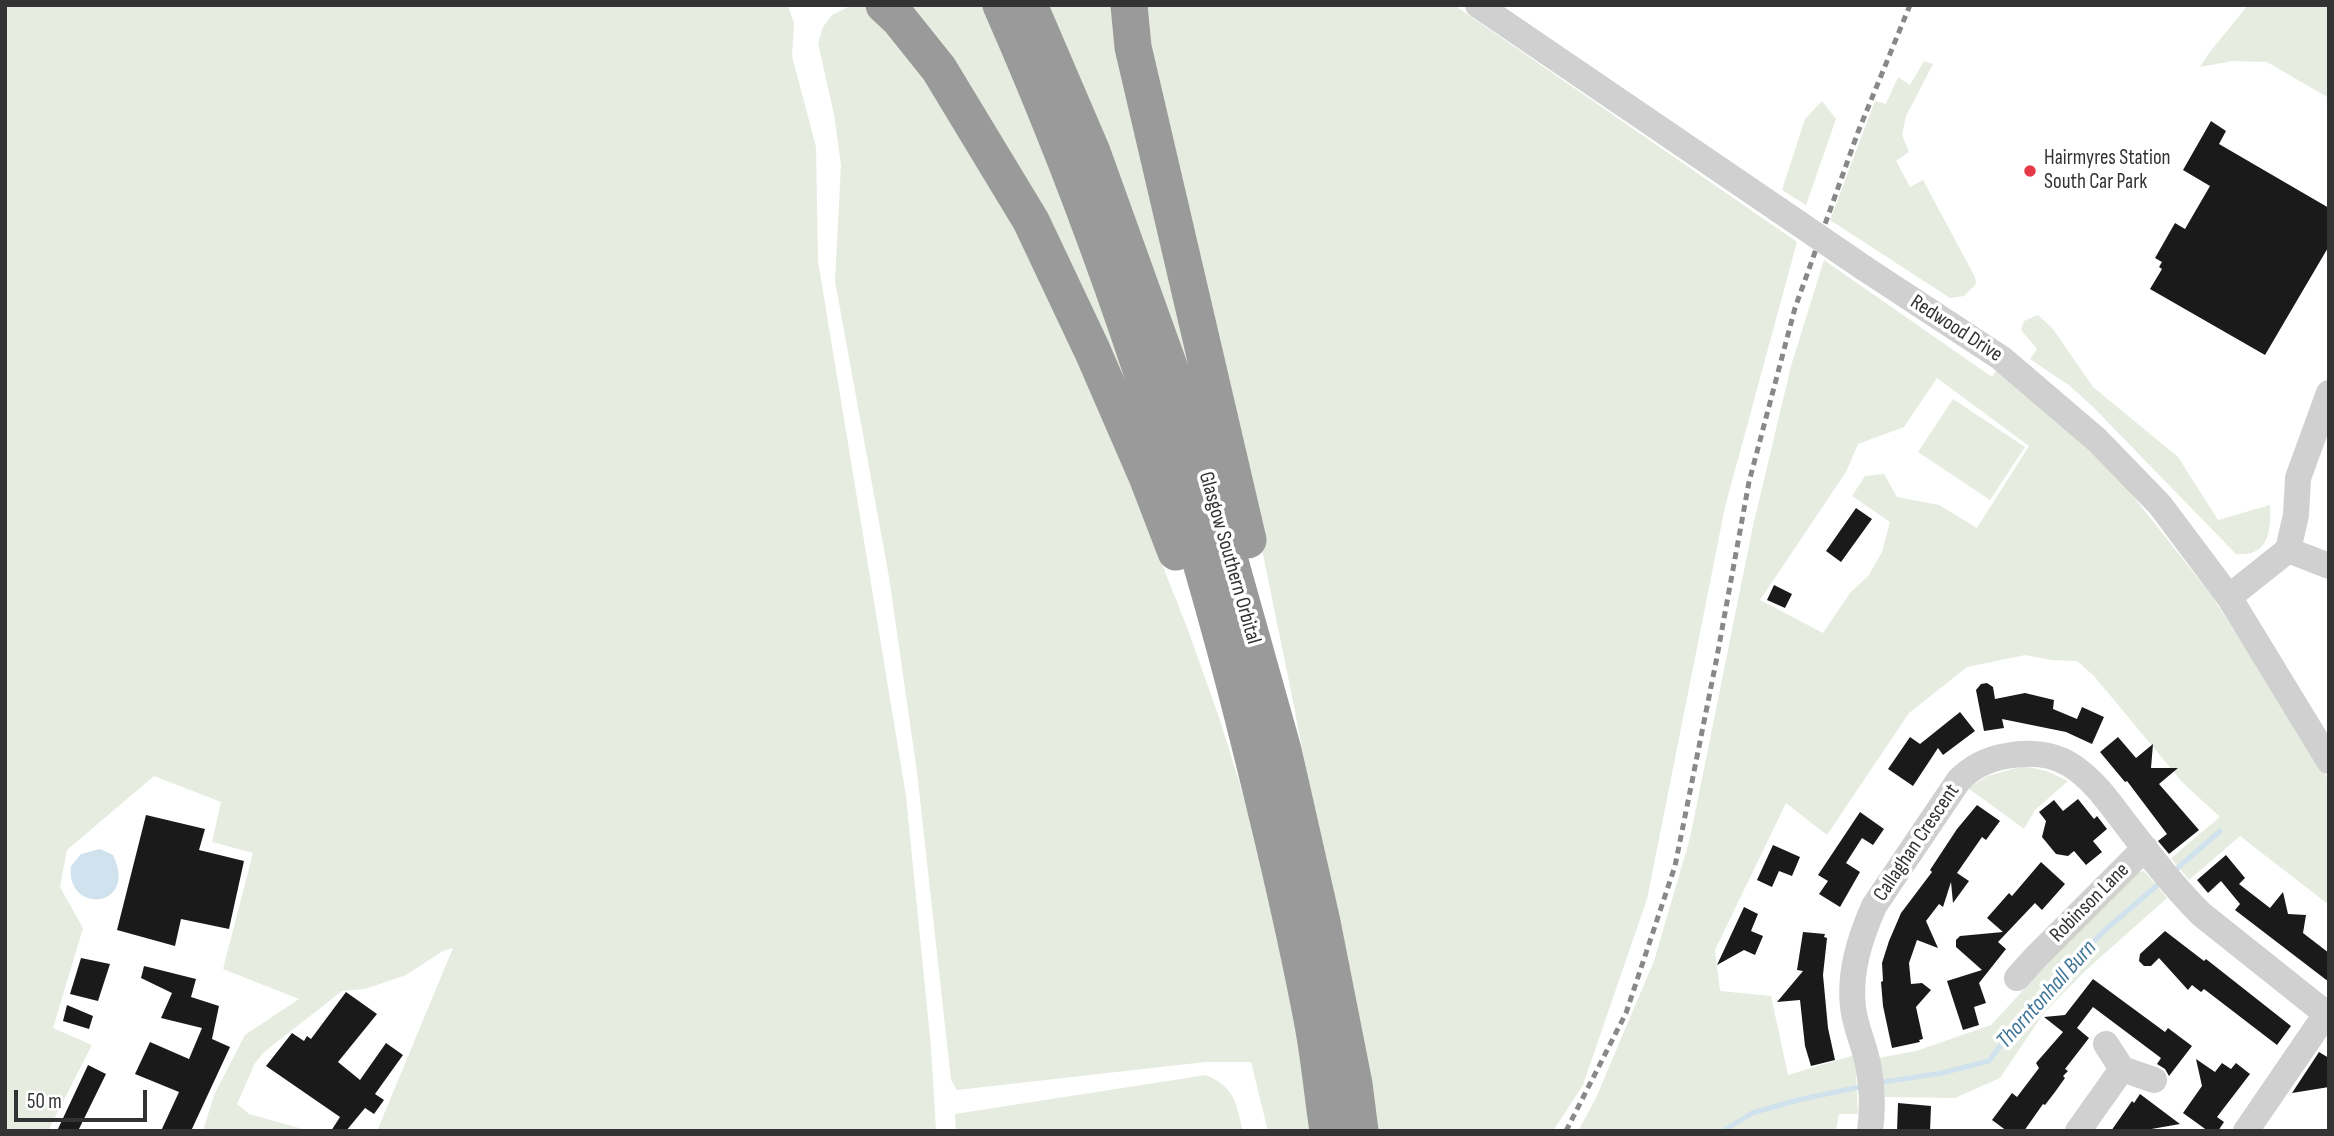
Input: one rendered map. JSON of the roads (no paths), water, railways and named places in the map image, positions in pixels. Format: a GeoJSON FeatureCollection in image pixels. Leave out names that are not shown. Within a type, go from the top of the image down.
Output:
{"type":"FeatureCollection","features":[{"type":"Feature","properties":{"kind":"highway"},"geometry":{"type":"LineString","coordinates":[[884,5],[899,19],[939,69],[1031,221],[1091,350],[1267,750]]}},
{"type":"Feature","properties":{"kind":"highway","name":"Glasgow Southern Orbital"},"geometry":{"type":"LineString","coordinates":[[1001,5],[1069,170],[1163,430],[1209,588],[1267,750],[1324,936],[1354,1084],[1360,1131]]}},
{"type":"Feature","properties":{"kind":"highway","name":"Glasgow Southern Orbital"},"geometry":{"type":"LineString","coordinates":[[1029,5],[1092,152],[1198,447],[1267,750],[1269,818],[1312,1016],[1328,1131]]}},
{"type":"Feature","properties":{"kind":"highway"},"geometry":{"type":"LineString","coordinates":[[1129,5],[1133,47],[1264,609],[1267,750]]}},
{"type":"Feature","properties":{"kind":"street","name":"Redwood Drive"},"geometry":{"type":"LineString","coordinates":[[1478,5],[2001,358],[2097,440],[2160,505],[2230,597],[2329,761]]}},
{"type":"Feature","properties":{"kind":"street"},"geometry":{"type":"LineString","coordinates":[[2230,597],[2288,550],[2296,515],[2298,478],[2329,393]]}},
{"type":"Feature","properties":{"kind":"street"},"geometry":{"type":"LineString","coordinates":[[2288,550],[2329,566]]}},
{"type":"Feature","properties":{"kind":"street","name":"Callaghan Crescent"},"geometry":{"type":"LineString","coordinates":[[1871,1119],[1867,1060],[1853,1005],[1854,971],[1865,928],[1874,906],[1966,773],[1991,760],[2019,753],[2040,754],[2061,760],[2082,774],[2101,793],[2180,893],[2211,924],[2327,1015]]}},
{"type":"Feature","properties":{"kind":"street","name":"Robinson Lane"},"geometry":{"type":"LineString","coordinates":[[2017,978],[2026,949],[2152,857]]}},
{"type":"Feature","properties":{"kind":"street"},"geometry":{"type":"LineString","coordinates":[[2246,1131],[2327,1015]]}},
{"type":"Feature","properties":{"kind":"street"},"geometry":{"type":"LineString","coordinates":[[2106,1044],[2122,1069],[2154,1080]]}},
{"type":"Feature","properties":{"kind":"street"},"geometry":{"type":"LineString","coordinates":[[2078,1131],[2122,1069]]}},
{"type":"Feature","properties":{"kind":"water"},"geometry":{"type":"Polygon","coordinates":[[[100,849],[113,855],[118,873],[117,886],[110,895],[100,899],[89,898],[79,893],[72,882],[71,866],[81,854],[100,849]]]}},
{"type":"Feature","properties":{"kind":"waterway","name":"Thorntonhall Burn"},"geometry":{"type":"LineString","coordinates":[[2173,872],[2220,831]]}},
{"type":"Feature","properties":{"kind":"waterway","name":"Thorntonhall Burn"},"geometry":{"type":"LineString","coordinates":[[1877,1083],[1942,1073],[1989,1061],[2041,997],[2103,932],[2162,881]]}},
{"type":"Feature","properties":{"kind":"waterway","name":"Thorntonhall Burn"},"geometry":{"type":"LineString","coordinates":[[1723,1131],[1752,1113],[1864,1086]]}},
{"type":"Feature","properties":{"kind":"railway"},"geometry":{"type":"LineString","coordinates":[[1566,1131],[1626,1013],[1675,866],[1749,482],[1795,308],[1858,132],[1910,5]]}},
{"type":"Feature","properties":{"kind":"place","name":"Hairmyres Station South Car Park"},"geometry":{"type":"Point","coordinates":[2030,171]}}]}
